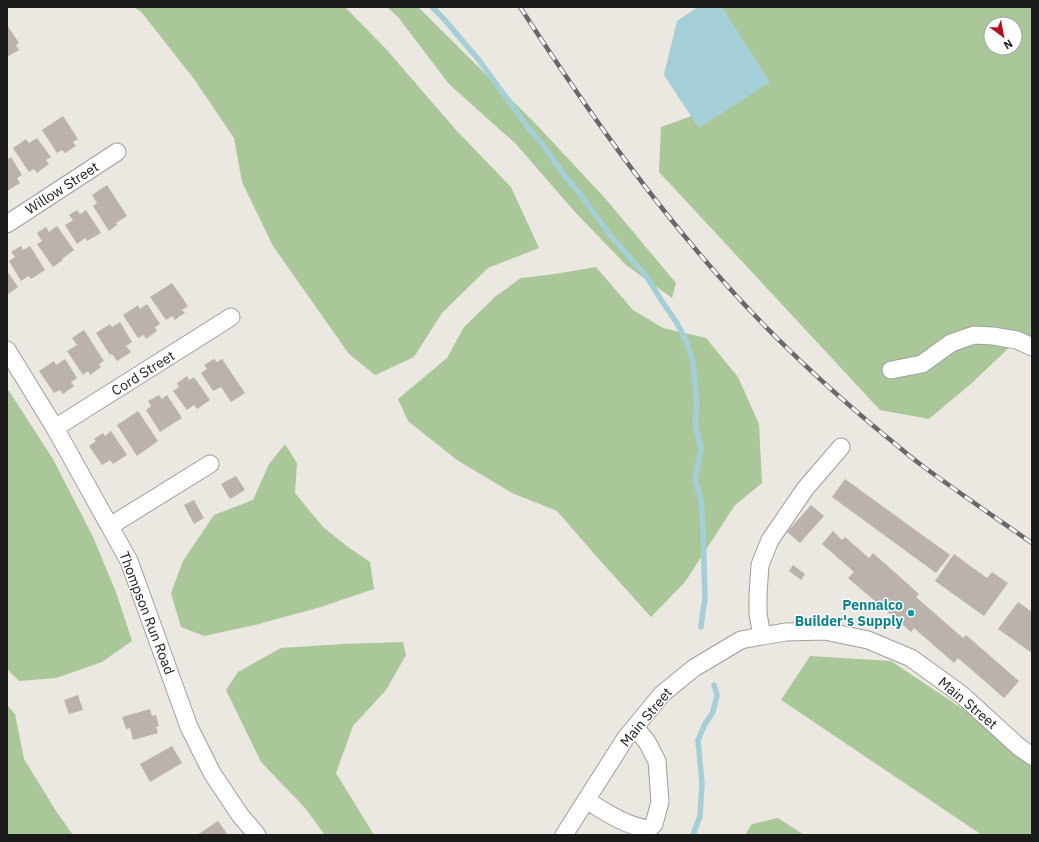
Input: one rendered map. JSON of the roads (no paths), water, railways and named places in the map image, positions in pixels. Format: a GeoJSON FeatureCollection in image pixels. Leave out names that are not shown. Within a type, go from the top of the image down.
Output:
{"type":"FeatureCollection","features":[{"type":"Feature","properties":{"kind":"street","name":"Willow Street"},"geometry":{"type":"LineString","coordinates":[[7,224],[117,152]]}},
{"type":"Feature","properties":{"kind":"street","name":"Cord Street"},"geometry":{"type":"LineString","coordinates":[[55,428],[231,317]]}},
{"type":"Feature","properties":{"kind":"street"},"geometry":{"type":"LineString","coordinates":[[891,370],[922,364],[951,343],[974,335],[993,336],[1017,340],[1032,347]]}},
{"type":"Feature","properties":{"kind":"street","name":"Thompson Run Road"},"geometry":{"type":"LineString","coordinates":[[7,350],[55,428],[129,561],[189,727],[212,773],[240,815],[257,835]]}},
{"type":"Feature","properties":{"kind":"street"},"geometry":{"type":"LineString","coordinates":[[762,636],[758,614],[760,565],[770,540],[805,489],[841,447]]}},
{"type":"Feature","properties":{"kind":"street"},"geometry":{"type":"LineString","coordinates":[[110,526],[210,464]]}},
{"type":"Feature","properties":{"kind":"street","name":"Main Street"},"geometry":{"type":"LineString","coordinates":[[564,835],[625,739],[662,694],[694,668],[741,640],[762,636],[786,632],[824,631],[868,640],[911,658],[962,695],[1019,747],[1032,756]]}},
{"type":"Feature","properties":{"kind":"street"},"geometry":{"type":"LineString","coordinates":[[586,800],[605,812],[647,832],[654,824],[660,802],[657,761],[647,742],[635,727]]}},
{"type":"Feature","properties":{"kind":"water"},"geometry":{"type":"Polygon","coordinates":[[[698,7],[722,7],[770,82],[699,128],[664,75],[677,21],[698,7]]]}},
{"type":"Feature","properties":{"kind":"waterway"},"geometry":{"type":"LineString","coordinates":[[432,7],[478,59],[610,235],[647,277],[677,323],[686,341],[693,362],[697,408],[695,422],[701,449],[695,479],[701,500],[703,525],[705,600],[701,627]]}},
{"type":"Feature","properties":{"kind":"waterway"},"geometry":{"type":"LineString","coordinates":[[693,835],[700,816],[702,784],[698,740],[705,724],[713,712],[717,695],[714,685]]}},
{"type":"Feature","properties":{"kind":"railway"},"geometry":{"type":"LineString","coordinates":[[520,7],[575,90],[633,171],[695,249],[762,323],[791,352],[867,421],[919,463],[1032,543]]}},
{"type":"Feature","properties":{"kind":"place","name":"Pennalco Builder's Supply"},"geometry":{"type":"Point","coordinates":[911,613]}}]}
